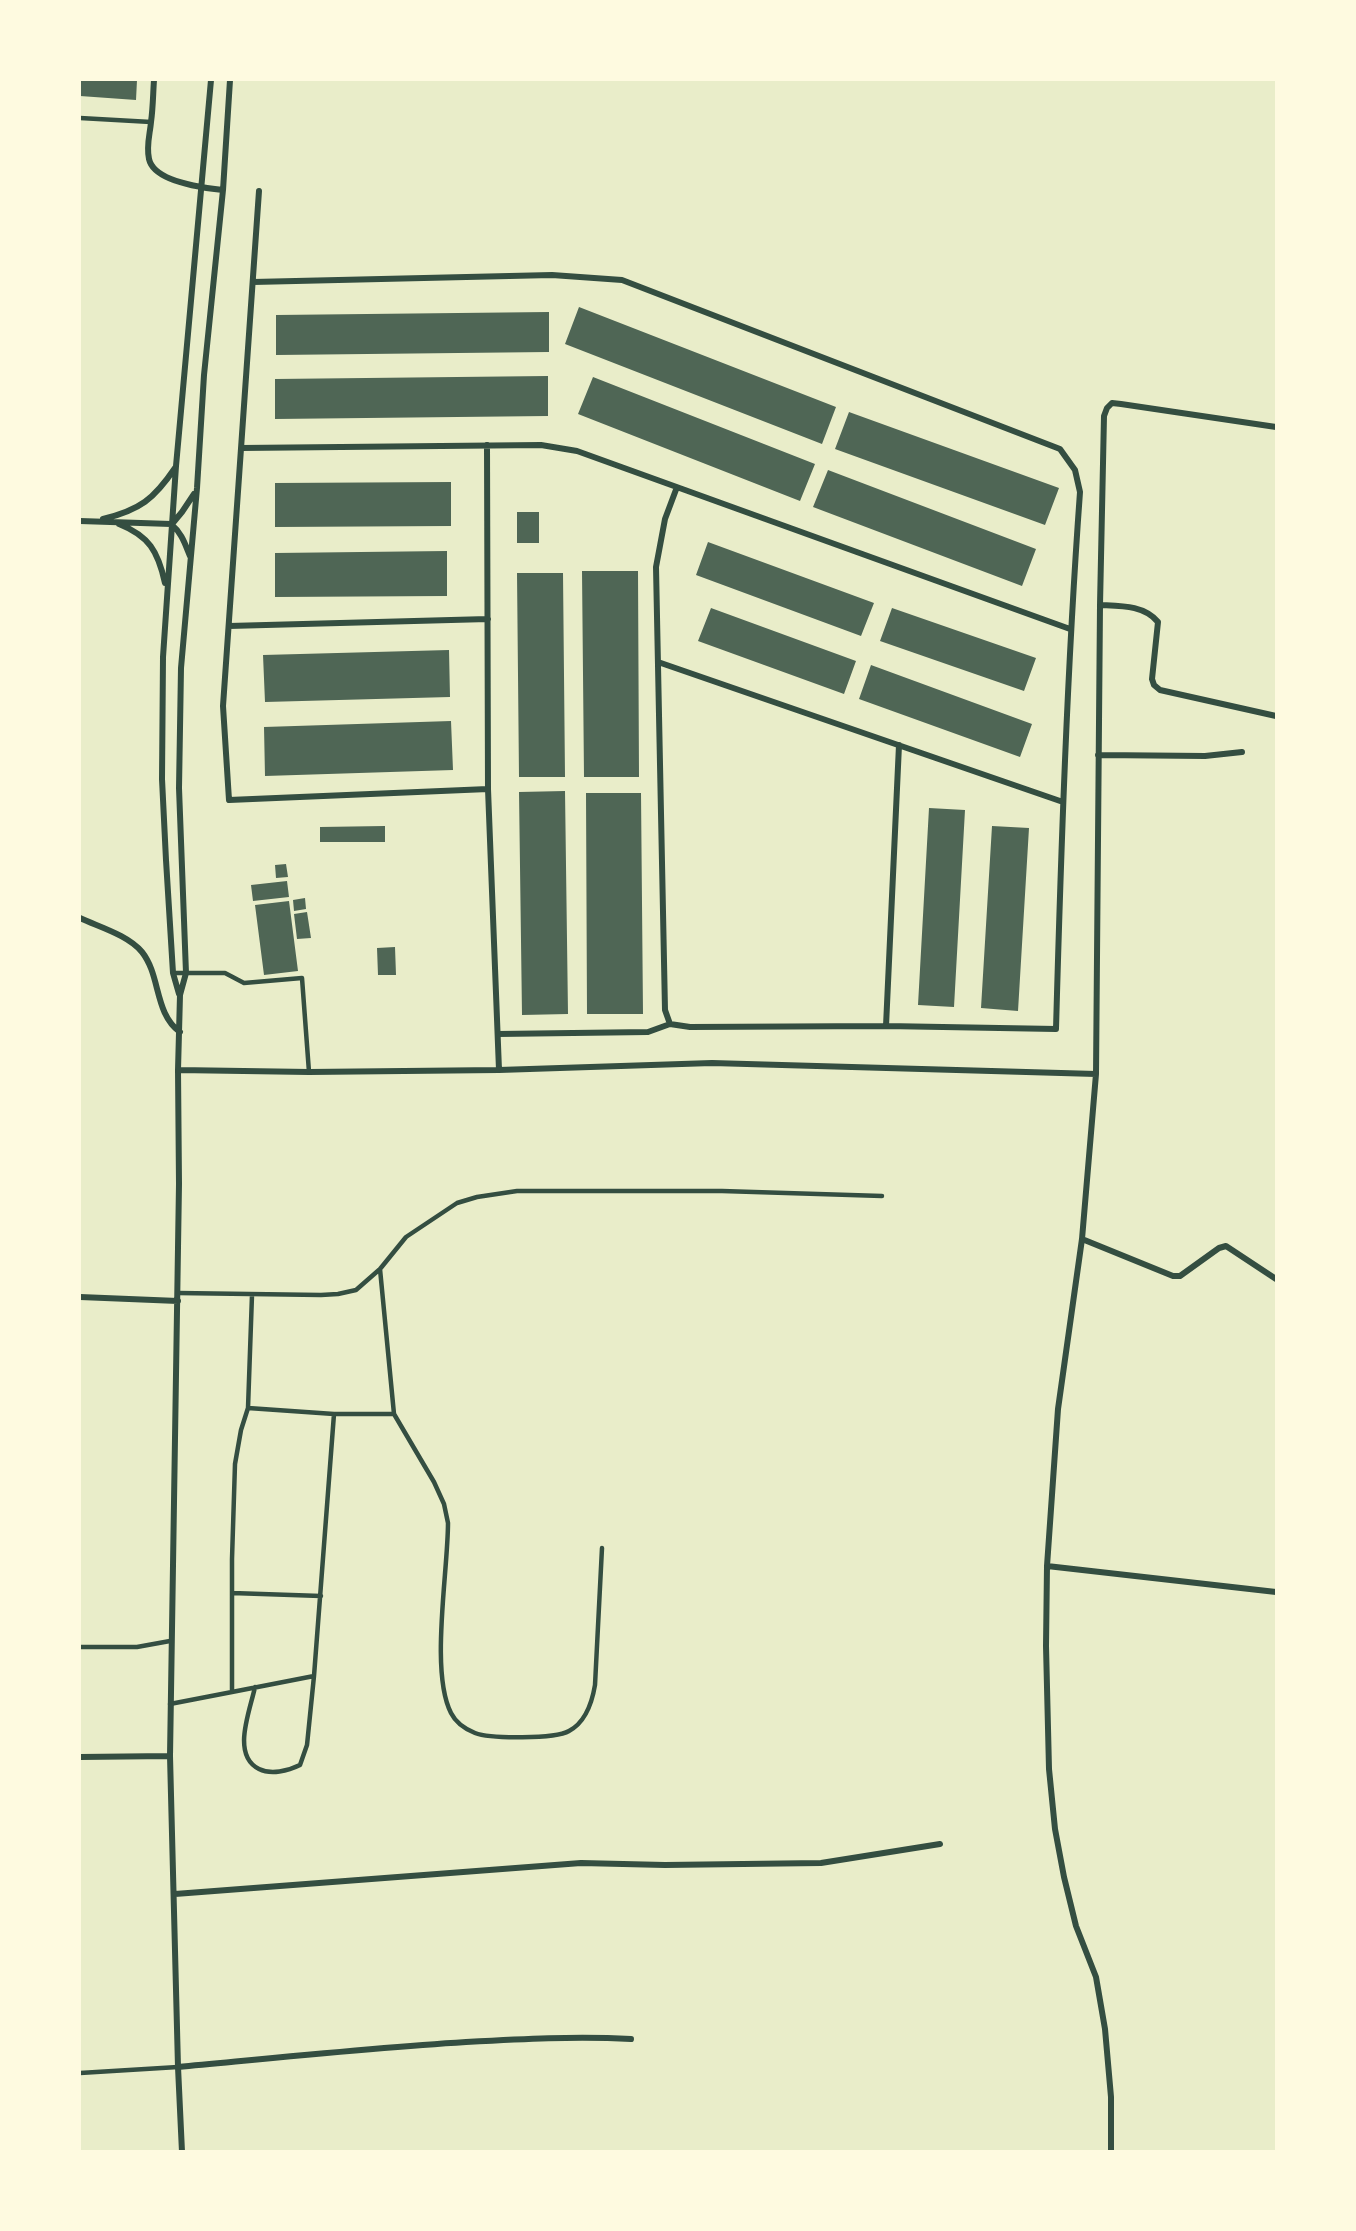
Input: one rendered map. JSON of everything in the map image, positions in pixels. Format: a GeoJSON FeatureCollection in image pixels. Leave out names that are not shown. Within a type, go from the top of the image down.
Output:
{"type":"FeatureCollection","features":[{"type":"Feature","properties":{"kind":"street"},"geometry":{"type":"LineString","coordinates":[[154,80],[148,144],[149,161],[156,170],[168,177],[200,188],[223,190]]}},
{"type":"Feature","properties":{"kind":"street"},"geometry":{"type":"LineString","coordinates":[[180,995],[173,973],[162,779],[163,657],[171,524],[211,80]]}},
{"type":"Feature","properties":{"kind":"street"},"geometry":{"type":"LineString","coordinates":[[183,2151],[178,2067],[170,1756],[170,1641],[178,1301],[178,1070],[180,995],[186,973],[179,788],[181,668],[205,364],[223,190],[230,80]]}},
{"type":"Feature","properties":{"kind":"street"},"geometry":{"type":"LineString","coordinates":[[259,191],[223,706],[229,800],[488,789]]}},
{"type":"Feature","properties":{"kind":"street"},"geometry":{"type":"LineString","coordinates":[[253,282],[552,275],[622,280],[1059,450],[1075,470],[1080,492],[1070,629],[1056,1029],[886,1026],[690,1027],[670,1024],[648,1032],[498,1034]]}},
{"type":"Feature","properties":{"kind":"street"},"geometry":{"type":"LineString","coordinates":[[1111,2151],[1111,2097],[1106,2029],[1096,1977],[1076,1926],[1054,1819],[1048,1758],[1046,1646],[1047,1566],[1058,1409],[1082,1239],[1096,1074],[1098,755],[1104,416],[1107,408],[1112,404],[1121,404],[1276,427]]}},
{"type":"Feature","properties":{"kind":"street"},"geometry":{"type":"LineString","coordinates":[[487,445],[488,789],[499,1070]]}},
{"type":"Feature","properties":{"kind":"street"},"geometry":{"type":"LineString","coordinates":[[241,448],[541,445],[577,451],[1070,629]]}},
{"type":"Feature","properties":{"kind":"street"},"geometry":{"type":"LineString","coordinates":[[94,522],[126,514],[140,506],[163,484],[176,466]]}},
{"type":"Feature","properties":{"kind":"street"},"geometry":{"type":"LineString","coordinates":[[670,1024],[665,1010],[656,567],[665,519],[677,487]]}},
{"type":"Feature","properties":{"kind":"street"},"geometry":{"type":"LineString","coordinates":[[171,524],[187,506],[197,488]]}},
{"type":"Feature","properties":{"kind":"street"},"geometry":{"type":"LineString","coordinates":[[80,521],[171,524],[184,540],[191,560]]}},
{"type":"Feature","properties":{"kind":"street"},"geometry":{"type":"LineString","coordinates":[[116,522],[137,531],[147,540],[159,561],[167,592]]}},
{"type":"Feature","properties":{"kind":"street"},"geometry":{"type":"LineString","coordinates":[[1100,605],[1136,608],[1154,617],[1158,622],[1152,679],[1154,685],[1160,690],[1276,716]]}},
{"type":"Feature","properties":{"kind":"street"},"geometry":{"type":"LineString","coordinates":[[229,626],[488,619]]}},
{"type":"Feature","properties":{"kind":"street"},"geometry":{"type":"LineString","coordinates":[[658,662],[1063,802]]}},
{"type":"Feature","properties":{"kind":"street"},"geometry":{"type":"LineString","coordinates":[[886,1026],[899,746]]}},
{"type":"Feature","properties":{"kind":"street"},"geometry":{"type":"LineString","coordinates":[[1098,755],[1205,756],[1242,752]]}},
{"type":"Feature","properties":{"kind":"street"},"geometry":{"type":"LineString","coordinates":[[80,918],[120,936],[142,953],[168,1021],[180,1032]]}},
{"type":"Feature","properties":{"kind":"street"},"geometry":{"type":"LineString","coordinates":[[178,1070],[309,1072],[570,1070],[650,1064],[712,1063],[1096,1074]]}},
{"type":"Feature","properties":{"kind":"street"},"geometry":{"type":"LineString","coordinates":[[1082,1239],[1173,1276],[1180,1276],[1219,1248],[1226,1246],[1276,1279]]}},
{"type":"Feature","properties":{"kind":"street"},"geometry":{"type":"LineString","coordinates":[[80,1297],[178,1301]]}},
{"type":"Feature","properties":{"kind":"street"},"geometry":{"type":"LineString","coordinates":[[1047,1566],[1276,1592]]}},
{"type":"Feature","properties":{"kind":"street"},"geometry":{"type":"LineString","coordinates":[[80,1757],[170,1756]]}},
{"type":"Feature","properties":{"kind":"street"},"geometry":{"type":"LineString","coordinates":[[175,1894],[581,1863],[665,1866],[821,1863],[940,1844]]}},
{"type":"Feature","properties":{"kind":"street"},"geometry":{"type":"LineString","coordinates":[[178,2067],[444,2044],[543,2038],[631,2039]]}},
{"type":"Feature","properties":{"kind":"lane"},"geometry":{"type":"LineString","coordinates":[[80,118],[151,122]]}},
{"type":"Feature","properties":{"kind":"lane"},"geometry":{"type":"LineString","coordinates":[[173,973],[225,973],[244,982],[302,978],[309,1072]]}},
{"type":"Feature","properties":{"kind":"lane"},"geometry":{"type":"LineString","coordinates":[[178,1293],[338,1294],[356,1290],[380,1269],[406,1237],[457,1203],[495,1194],[517,1191],[722,1191],[882,1196]]}},
{"type":"Feature","properties":{"kind":"lane"},"geometry":{"type":"LineString","coordinates":[[380,1269],[394,1414],[434,1482],[444,1504],[448,1523],[442,1640],[443,1692],[451,1714],[462,1728],[477,1734],[515,1737],[558,1736],[571,1730],[591,1707],[595,1685],[602,1548]]}},
{"type":"Feature","properties":{"kind":"lane"},"geometry":{"type":"LineString","coordinates":[[232,1692],[235,1464],[241,1430],[248,1408],[252,1295]]}},
{"type":"Feature","properties":{"kind":"lane"},"geometry":{"type":"LineString","coordinates":[[248,1408],[334,1414],[394,1414]]}},
{"type":"Feature","properties":{"kind":"lane"},"geometry":{"type":"LineString","coordinates":[[255,1687],[243,1743],[245,1754],[251,1765],[265,1772],[290,1770],[300,1765],[307,1745],[321,1596],[334,1414]]}},
{"type":"Feature","properties":{"kind":"lane"},"geometry":{"type":"LineString","coordinates":[[232,1593],[321,1596]]}},
{"type":"Feature","properties":{"kind":"lane"},"geometry":{"type":"LineString","coordinates":[[80,1647],[137,1647],[170,1641]]}},
{"type":"Feature","properties":{"kind":"lane"},"geometry":{"type":"LineString","coordinates":[[170,1704],[314,1676]]}},
{"type":"Feature","properties":{"kind":"lane"},"geometry":{"type":"LineString","coordinates":[[80,2073],[178,2067]]}},
{"type":"Feature","properties":{"kind":"building"},"geometry":{"type":"Polygon","coordinates":[[[80,80],[137,80],[136,100],[80,96],[80,80]]]}},
{"type":"Feature","properties":{"kind":"building"},"geometry":{"type":"Polygon","coordinates":[[[579,307],[836,407],[822,444],[565,344],[579,307]]]}},
{"type":"Feature","properties":{"kind":"building"},"geometry":{"type":"Polygon","coordinates":[[[549,312],[549,352],[276,355],[276,315],[549,312]]]}},
{"type":"Feature","properties":{"kind":"building"},"geometry":{"type":"Polygon","coordinates":[[[548,376],[548,416],[275,419],[275,379],[548,376]]]}},
{"type":"Feature","properties":{"kind":"building"},"geometry":{"type":"Polygon","coordinates":[[[593,377],[815,464],[800,501],[578,414],[593,377]]]}},
{"type":"Feature","properties":{"kind":"building"},"geometry":{"type":"Polygon","coordinates":[[[849,412],[1059,488],[1045,525],[835,449],[849,412]]]}},
{"type":"Feature","properties":{"kind":"building"},"geometry":{"type":"Polygon","coordinates":[[[828,470],[1036,549],[1022,586],[813,507],[828,470]]]}},
{"type":"Feature","properties":{"kind":"building"},"geometry":{"type":"Polygon","coordinates":[[[451,482],[451,526],[275,527],[275,483],[451,482]]]}},
{"type":"Feature","properties":{"kind":"building"},"geometry":{"type":"Polygon","coordinates":[[[517,512],[539,512],[539,543],[517,543],[517,512]]]}},
{"type":"Feature","properties":{"kind":"building"},"geometry":{"type":"Polygon","coordinates":[[[708,542],[874,603],[861,636],[696,575],[708,542]]]}},
{"type":"Feature","properties":{"kind":"building"},"geometry":{"type":"Polygon","coordinates":[[[447,551],[447,596],[275,597],[275,553],[447,551]]]}},
{"type":"Feature","properties":{"kind":"building"},"geometry":{"type":"Polygon","coordinates":[[[582,571],[638,571],[639,777],[584,777],[582,571]]]}},
{"type":"Feature","properties":{"kind":"building"},"geometry":{"type":"Polygon","coordinates":[[[517,573],[563,573],[565,777],[519,777],[517,573]]]}},
{"type":"Feature","properties":{"kind":"building"},"geometry":{"type":"Polygon","coordinates":[[[711,608],[856,661],[844,694],[698,641],[711,608]]]}},
{"type":"Feature","properties":{"kind":"building"},"geometry":{"type":"Polygon","coordinates":[[[892,608],[1036,658],[1024,691],[880,641],[892,608]]]}},
{"type":"Feature","properties":{"kind":"building"},"geometry":{"type":"Polygon","coordinates":[[[449,650],[450,697],[265,702],[263,655],[449,650]]]}},
{"type":"Feature","properties":{"kind":"building"},"geometry":{"type":"Polygon","coordinates":[[[871,665],[1032,724],[1020,757],[859,699],[871,665]]]}},
{"type":"Feature","properties":{"kind":"building"},"geometry":{"type":"Polygon","coordinates":[[[451,721],[453,770],[265,776],[264,727],[451,721]]]}},
{"type":"Feature","properties":{"kind":"building"},"geometry":{"type":"Polygon","coordinates":[[[565,791],[568,1014],[522,1015],[519,792],[565,791]]]}},
{"type":"Feature","properties":{"kind":"building"},"geometry":{"type":"Polygon","coordinates":[[[586,793],[641,793],[643,1014],[587,1014],[586,793]]]}},
{"type":"Feature","properties":{"kind":"building"},"geometry":{"type":"Polygon","coordinates":[[[929,808],[965,810],[954,1007],[918,1005],[929,808]]]}},
{"type":"Feature","properties":{"kind":"building"},"geometry":{"type":"Polygon","coordinates":[[[385,826],[385,842],[320,842],[320,827],[385,826]]]}},
{"type":"Feature","properties":{"kind":"building"},"geometry":{"type":"Polygon","coordinates":[[[992,826],[1029,828],[1018,1011],[981,1008],[992,826]]]}},
{"type":"Feature","properties":{"kind":"building"},"geometry":{"type":"Polygon","coordinates":[[[286,864],[288,877],[276,878],[275,865],[286,864]]]}},
{"type":"Feature","properties":{"kind":"building"},"geometry":{"type":"Polygon","coordinates":[[[287,881],[289,897],[253,901],[251,885],[287,881]]]}},
{"type":"Feature","properties":{"kind":"building"},"geometry":{"type":"Polygon","coordinates":[[[305,898],[306,909],[294,911],[293,900],[305,898]]]}},
{"type":"Feature","properties":{"kind":"building"},"geometry":{"type":"Polygon","coordinates":[[[289,901],[298,971],[264,975],[255,905],[289,901]]]}},
{"type":"Feature","properties":{"kind":"building"},"geometry":{"type":"Polygon","coordinates":[[[307,912],[311,938],[297,939],[294,914],[307,912]]]}},
{"type":"Feature","properties":{"kind":"building"},"geometry":{"type":"Polygon","coordinates":[[[395,947],[396,975],[378,975],[377,948],[395,947]]]}}]}
